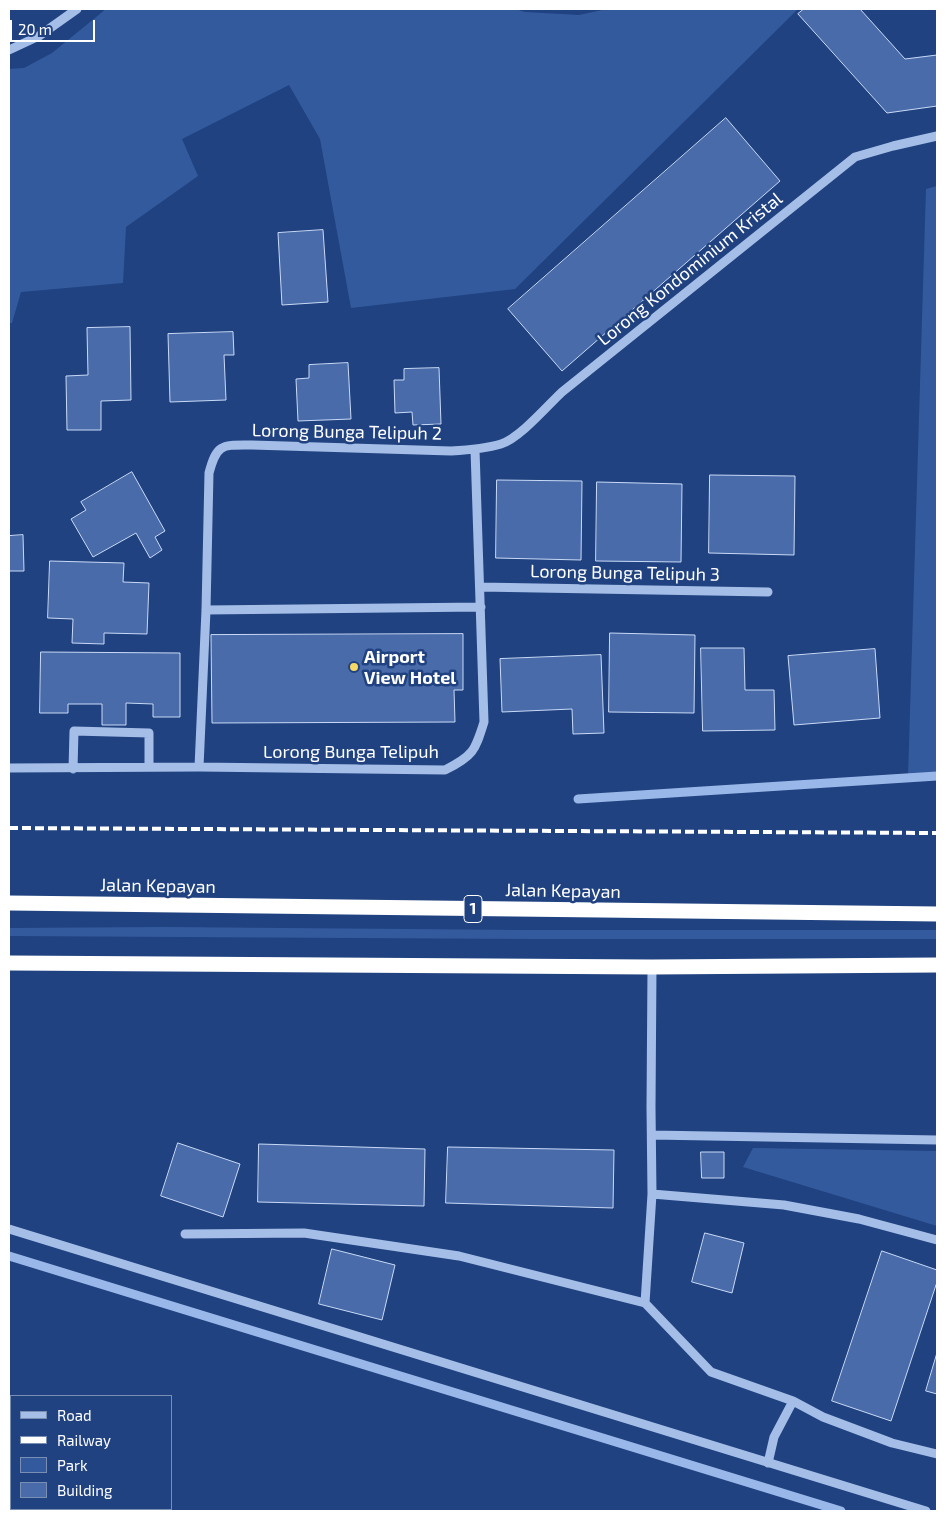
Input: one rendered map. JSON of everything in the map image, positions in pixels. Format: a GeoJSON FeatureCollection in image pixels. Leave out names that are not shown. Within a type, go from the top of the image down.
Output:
{"type":"FeatureCollection","features":[{"type":"Feature","properties":{"kind":"highway","name":"Jalan Kepayan"},"geometry":{"type":"LineString","coordinates":[[9,903],[937,914]]}},
{"type":"Feature","properties":{"kind":"highway"},"geometry":{"type":"LineString","coordinates":[[9,963],[652,967],[937,964]]}},
{"type":"Feature","properties":{"kind":"street"},"geometry":{"type":"LineString","coordinates":[[9,50],[39,36],[77,9]]}},
{"type":"Feature","properties":{"kind":"street","name":"Lorong Kondominium Kristal"},"geometry":{"type":"LineString","coordinates":[[475,450],[502,444],[523,429],[562,392],[855,157],[937,136]]}},
{"type":"Feature","properties":{"kind":"street","name":"Lorong Bunga Telipuh 2"},"geometry":{"type":"LineString","coordinates":[[206,610],[209,473],[213,458],[218,449],[228,445],[252,445],[475,450]]}},
{"type":"Feature","properties":{"kind":"street","name":"Lorong Bunga Telipuh"},"geometry":{"type":"LineString","coordinates":[[9,768],[199,767],[445,770],[464,760],[476,745],[484,722],[475,450]]}},
{"type":"Feature","properties":{"kind":"street","name":"Lorong Bunga Telipuh 3"},"geometry":{"type":"LineString","coordinates":[[480,587],[768,592]]}},
{"type":"Feature","properties":{"kind":"street"},"geometry":{"type":"LineString","coordinates":[[199,767],[206,610],[481,607]]}},
{"type":"Feature","properties":{"kind":"street"},"geometry":{"type":"LineString","coordinates":[[73,768],[74,731],[149,733],[149,767]]}},
{"type":"Feature","properties":{"kind":"street"},"geometry":{"type":"LineString","coordinates":[[645,1303],[652,1194],[652,967]]}},
{"type":"Feature","properties":{"kind":"street"},"geometry":{"type":"LineString","coordinates":[[652,1135],[937,1140]]}},
{"type":"Feature","properties":{"kind":"street"},"geometry":{"type":"LineString","coordinates":[[652,1194],[784,1205],[859,1220],[937,1240]]}},
{"type":"Feature","properties":{"kind":"street"},"geometry":{"type":"LineString","coordinates":[[9,1229],[926,1511]]}},
{"type":"Feature","properties":{"kind":"street"},"geometry":{"type":"LineString","coordinates":[[185,1234],[304,1233],[450,1254],[645,1303],[711,1372],[792,1401],[823,1417],[892,1443],[937,1454]]}},
{"type":"Feature","properties":{"kind":"street"},"geometry":{"type":"LineString","coordinates":[[768,1463],[774,1437],[792,1401]]}},
{"type":"Feature","properties":{"kind":"green space"},"geometry":{"type":"Polygon","coordinates":[[[106,9],[515,9],[525,12],[579,15],[607,9],[798,9],[515,289],[351,308],[320,139],[289,85],[182,139],[198,176],[126,227],[123,283],[21,292],[12,323],[9,323],[9,69],[24,68],[52,53],[106,9]]]}},
{"type":"Feature","properties":{"kind":"green space"},"geometry":{"type":"Polygon","coordinates":[[[937,186],[937,776],[908,777],[926,189],[937,186]]]}},
{"type":"Feature","properties":{"kind":"green space"},"geometry":{"type":"Polygon","coordinates":[[[164,927],[525,930],[937,930],[937,939],[9,936],[9,928],[164,927]]]}},
{"type":"Feature","properties":{"kind":"green space"},"geometry":{"type":"Polygon","coordinates":[[[753,1148],[937,1151],[937,1226],[743,1167],[753,1148]]]}},
{"type":"Feature","properties":{"kind":"building"},"geometry":{"type":"Polygon","coordinates":[[[804,9],[860,9],[905,59],[937,55],[937,106],[887,113],[798,14],[804,9]]]}},
{"type":"Feature","properties":{"kind":"building"},"geometry":{"type":"Polygon","coordinates":[[[726,118],[780,181],[562,371],[508,309],[726,118]]]}},
{"type":"Feature","properties":{"kind":"building"},"geometry":{"type":"Polygon","coordinates":[[[323,230],[328,302],[282,305],[278,233],[323,230]]]}},
{"type":"Feature","properties":{"kind":"building"},"geometry":{"type":"Polygon","coordinates":[[[130,327],[131,400],[101,401],[101,430],[67,430],[66,376],[88,375],[87,328],[130,327]]]}},
{"type":"Feature","properties":{"kind":"building"},"geometry":{"type":"Polygon","coordinates":[[[233,332],[234,355],[224,355],[226,400],[170,402],[168,334],[233,332]]]}},
{"type":"Feature","properties":{"kind":"building"},"geometry":{"type":"Polygon","coordinates":[[[348,363],[351,419],[298,421],[296,379],[309,378],[309,365],[348,363]]]}},
{"type":"Feature","properties":{"kind":"building"},"geometry":{"type":"Polygon","coordinates":[[[439,368],[441,424],[413,425],[412,412],[395,413],[394,380],[404,380],[404,369],[439,368]]]}},
{"type":"Feature","properties":{"kind":"building"},"geometry":{"type":"Polygon","coordinates":[[[132,472],[165,531],[155,537],[162,550],[150,558],[136,533],[93,557],[71,519],[86,510],[81,502],[132,472]]]}},
{"type":"Feature","properties":{"kind":"building"},"geometry":{"type":"Polygon","coordinates":[[[710,475],[795,476],[794,555],[709,553],[710,475]]]}},
{"type":"Feature","properties":{"kind":"building"},"geometry":{"type":"Polygon","coordinates":[[[497,480],[582,481],[581,560],[496,558],[497,480]]]}},
{"type":"Feature","properties":{"kind":"building"},"geometry":{"type":"Polygon","coordinates":[[[597,482],[682,484],[681,562],[596,561],[597,482]]]}},
{"type":"Feature","properties":{"kind":"building"},"geometry":{"type":"Polygon","coordinates":[[[23,535],[24,571],[9,571],[9,536],[23,535]]]}},
{"type":"Feature","properties":{"kind":"building"},"geometry":{"type":"Polygon","coordinates":[[[50,561],[124,563],[123,582],[149,583],[147,634],[104,633],[104,644],[72,643],[73,619],[48,618],[50,561]]]}},
{"type":"Feature","properties":{"kind":"building"},"geometry":{"type":"Polygon","coordinates":[[[610,633],[695,635],[694,713],[609,712],[610,633]]]}},
{"type":"Feature","properties":{"kind":"building"},"geometry":{"type":"Polygon","coordinates":[[[463,634],[463,690],[454,690],[455,722],[212,723],[211,635],[463,634]]]}},
{"type":"Feature","properties":{"kind":"building"},"geometry":{"type":"Polygon","coordinates":[[[701,648],[744,648],[745,690],[774,690],[775,730],[703,731],[701,648]]]}},
{"type":"Feature","properties":{"kind":"building"},"geometry":{"type":"Polygon","coordinates":[[[875,649],[880,718],[794,725],[788,656],[875,649]]]}},
{"type":"Feature","properties":{"kind":"building"},"geometry":{"type":"Polygon","coordinates":[[[41,652],[180,653],[180,717],[153,717],[153,704],[126,703],[126,725],[102,725],[102,704],[68,704],[68,713],[40,713],[41,652]]]}},
{"type":"Feature","properties":{"kind":"building"},"geometry":{"type":"Polygon","coordinates":[[[601,655],[604,733],[573,734],[572,709],[502,712],[500,659],[601,655]]]}},
{"type":"Feature","properties":{"kind":"building"},"geometry":{"type":"Polygon","coordinates":[[[178,1143],[240,1164],[223,1217],[161,1196],[178,1143]]]}},
{"type":"Feature","properties":{"kind":"building"},"geometry":{"type":"Polygon","coordinates":[[[259,1144],[425,1149],[424,1206],[258,1202],[259,1144]]]}},
{"type":"Feature","properties":{"kind":"building"},"geometry":{"type":"Polygon","coordinates":[[[448,1147],[614,1150],[613,1208],[446,1203],[448,1147]]]}},
{"type":"Feature","properties":{"kind":"building"},"geometry":{"type":"Polygon","coordinates":[[[701,1152],[724,1152],[724,1178],[702,1178],[701,1152]]]}},
{"type":"Feature","properties":{"kind":"building"},"geometry":{"type":"Polygon","coordinates":[[[705,1233],[744,1243],[732,1293],[692,1282],[705,1233]]]}},
{"type":"Feature","properties":{"kind":"building"},"geometry":{"type":"Polygon","coordinates":[[[332,1249],[395,1265],[382,1320],[319,1304],[332,1249]]]}},
{"type":"Feature","properties":{"kind":"building"},"geometry":{"type":"Polygon","coordinates":[[[882,1251],[937,1270],[937,1282],[891,1421],[832,1401],[882,1251]]]}},
{"type":"Feature","properties":{"kind":"building"},"geometry":{"type":"Polygon","coordinates":[[[937,1353],[937,1394],[926,1391],[937,1353]]]}},
{"type":"Feature","properties":{"kind":"waterway"},"geometry":{"type":"LineString","coordinates":[[578,799],[937,776]]}},
{"type":"Feature","properties":{"kind":"waterway"},"geometry":{"type":"LineString","coordinates":[[9,1256],[841,1511]]}},
{"type":"Feature","properties":{"kind":"taxiway"},"geometry":{"type":"LineString","coordinates":[[104,1510],[108,1511]]}},
{"type":"Feature","properties":{"kind":"railway"},"geometry":{"type":"LineString","coordinates":[[9,828],[937,833]]}},
{"type":"Feature","properties":{"kind":"place","name":"Airport View Hotel"},"geometry":{"type":"Point","coordinates":[354,667]}}]}
